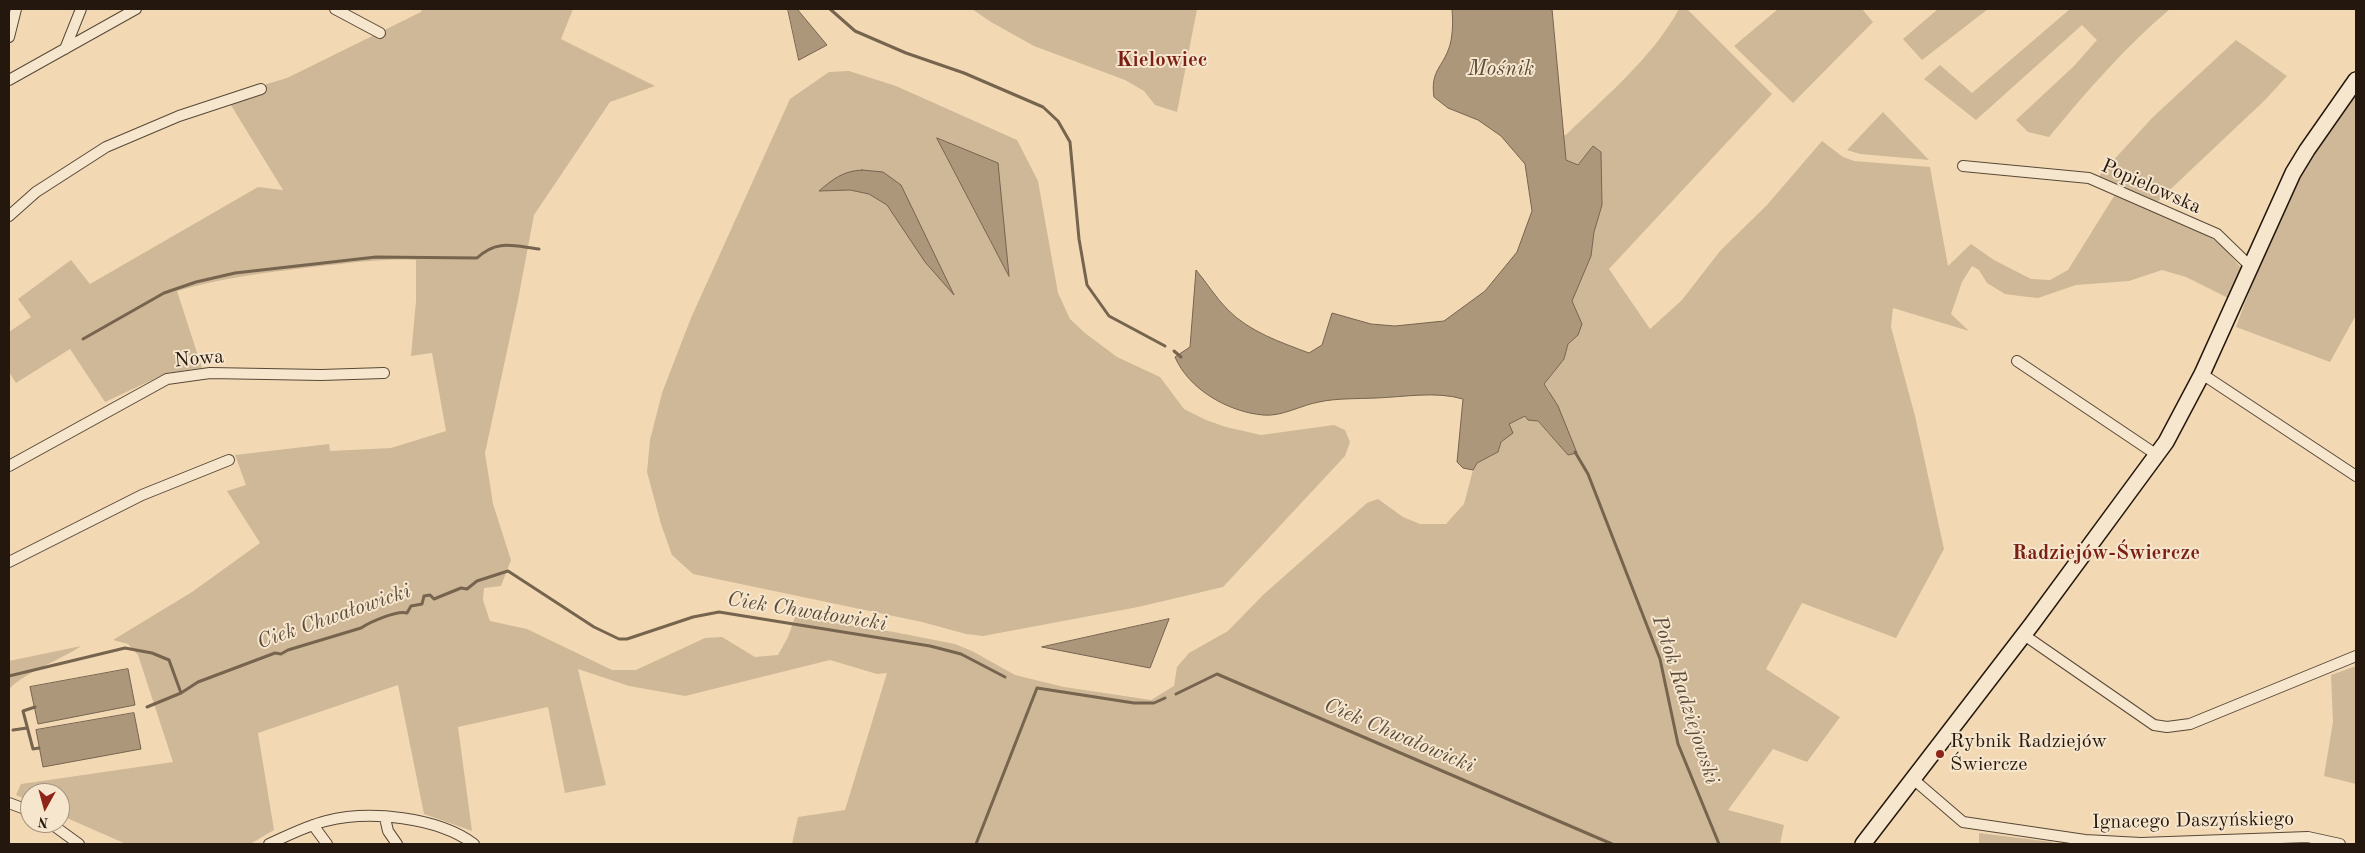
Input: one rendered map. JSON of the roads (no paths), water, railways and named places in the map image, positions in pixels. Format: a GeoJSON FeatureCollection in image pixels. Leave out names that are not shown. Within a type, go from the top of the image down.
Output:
{"type":"FeatureCollection","features":[{"type":"Feature","properties":{"kind":"street"},"geometry":{"type":"LineString","coordinates":[[9,37],[16,9]]}},
{"type":"Feature","properties":{"kind":"street"},"geometry":{"type":"LineString","coordinates":[[65,49],[81,9]]}},
{"type":"Feature","properties":{"kind":"street"},"geometry":{"type":"LineString","coordinates":[[9,80],[136,9]]}},
{"type":"Feature","properties":{"kind":"street"},"geometry":{"type":"LineString","coordinates":[[335,9],[380,33]]}},
{"type":"Feature","properties":{"kind":"street"},"geometry":{"type":"LineString","coordinates":[[1863,844],[2024,635],[2157,454],[2202,374],[2296,168],[2356,80]]}},
{"type":"Feature","properties":{"kind":"street"},"geometry":{"type":"LineString","coordinates":[[9,216],[36,192],[106,148],[179,116],[261,89]]}},
{"type":"Feature","properties":{"kind":"street","name":"Popielowska"},"geometry":{"type":"LineString","coordinates":[[1963,166],[2089,178],[2217,234],[2251,266]]}},
{"type":"Feature","properties":{"kind":"street"},"geometry":{"type":"LineString","coordinates":[[2017,361],[2157,454]]}},
{"type":"Feature","properties":{"kind":"street","name":"Nowa"},"geometry":{"type":"LineString","coordinates":[[9,466],[167,378],[210,373],[384,373]]}},
{"type":"Feature","properties":{"kind":"street"},"geometry":{"type":"LineString","coordinates":[[2202,374],[2356,476]]}},
{"type":"Feature","properties":{"kind":"street"},"geometry":{"type":"LineString","coordinates":[[9,562],[142,495],[228,460]]}},
{"type":"Feature","properties":{"kind":"street"},"geometry":{"type":"LineString","coordinates":[[2024,635],[2154,725],[2168,727],[2190,724],[2356,656]]}},
{"type":"Feature","properties":{"kind":"street","name":"Ignacego Daszyńskiego"},"geometry":{"type":"LineString","coordinates":[[1913,779],[1963,822],[1972,824],[2085,840],[2141,843],[2308,837],[2340,844]]}},
{"type":"Feature","properties":{"kind":"street"},"geometry":{"type":"LineString","coordinates":[[269,844],[313,825],[344,818],[385,818],[438,825],[463,836],[474,844]]}},
{"type":"Feature","properties":{"kind":"street"},"geometry":{"type":"LineString","coordinates":[[385,818],[388,832],[397,844]]}},
{"type":"Feature","properties":{"kind":"street"},"geometry":{"type":"LineString","coordinates":[[313,825],[328,844]]}},
{"type":"Feature","properties":{"kind":"street"},"geometry":{"type":"LineString","coordinates":[[64,833],[80,844]]}},
{"type":"Feature","properties":{"kind":"water"},"geometry":{"type":"Polygon","coordinates":[[[788,9],[797,9],[827,45],[799,60],[788,9]]]}},
{"type":"Feature","properties":{"kind":"water","name":"Mośnik"},"geometry":{"type":"Polygon","coordinates":[[[1452,9],[1552,9],[1566,160],[1578,165],[1593,146],[1601,152],[1602,205],[1594,232],[1591,256],[1572,301],[1582,324],[1578,335],[1568,344],[1564,359],[1544,384],[1558,406],[1577,453],[1568,455],[1538,421],[1528,420],[1525,416],[1509,424],[1513,433],[1501,442],[1498,452],[1477,463],[1473,470],[1463,468],[1457,462],[1463,399],[1442,395],[1420,395],[1340,399],[1312,404],[1284,413],[1263,415],[1237,409],[1212,397],[1190,380],[1181,369],[1175,357],[1190,347],[1196,270],[1219,301],[1237,318],[1266,336],[1309,353],[1322,345],[1332,313],[1371,324],[1395,326],[1444,321],[1485,291],[1517,252],[1532,211],[1525,164],[1501,136],[1478,120],[1448,108],[1434,97],[1435,75],[1450,45],[1453,27],[1452,9]]]}},
{"type":"Feature","properties":{"kind":"water"},"geometry":{"type":"Polygon","coordinates":[[[937,138],[998,163],[1009,276],[937,138]]]}},
{"type":"Feature","properties":{"kind":"water"},"geometry":{"type":"Polygon","coordinates":[[[862,170],[883,172],[901,185],[954,295],[925,262],[887,205],[869,194],[850,190],[819,191],[839,176],[862,170]]]}},
{"type":"Feature","properties":{"kind":"water"},"geometry":{"type":"Polygon","coordinates":[[[1169,619],[1150,668],[1042,647],[1169,619]]]}},
{"type":"Feature","properties":{"kind":"water"},"geometry":{"type":"Polygon","coordinates":[[[128,669],[135,705],[38,724],[30,687],[128,669]]]}},
{"type":"Feature","properties":{"kind":"water"},"geometry":{"type":"Polygon","coordinates":[[[134,713],[141,749],[43,767],[36,730],[134,713]]]}},
{"type":"Feature","properties":{"kind":"waterway"},"geometry":{"type":"LineString","coordinates":[[830,9],[855,31],[906,53],[964,73],[1043,107],[1058,121],[1070,142],[1079,239],[1087,285],[1109,316],[1165,346]]}},
{"type":"Feature","properties":{"kind":"waterway"},"geometry":{"type":"LineString","coordinates":[[83,339],[164,293],[196,282],[235,273],[376,257],[477,258],[491,248],[506,245],[539,249]]}},
{"type":"Feature","properties":{"kind":"waterway"},"geometry":{"type":"LineString","coordinates":[[1174,351],[1181,357]]}},
{"type":"Feature","properties":{"kind":"waterway","name":"Potok Radziejowski"},"geometry":{"type":"LineString","coordinates":[[1575,452],[1588,474],[1660,659],[1678,744],[1719,844]]}},
{"type":"Feature","properties":{"kind":"waterway","name":"Ciek Chwałowicki"},"geometry":{"type":"LineString","coordinates":[[147,707],[181,693],[198,682],[275,653],[281,654],[288,650],[361,628],[390,615],[407,613],[411,606],[422,604],[424,596],[430,595],[434,599],[461,588],[467,589],[477,581],[508,571],[594,627],[619,639],[627,639],[693,617],[719,612],[930,646],[961,654],[1005,677]]}},
{"type":"Feature","properties":{"kind":"waterway"},"geometry":{"type":"LineString","coordinates":[[9,676],[125,648],[152,653],[169,660],[181,693]]}},
{"type":"Feature","properties":{"kind":"waterway","name":"Ciek Chwałowicki"},"geometry":{"type":"LineString","coordinates":[[1176,694],[1217,674],[1612,844]]}},
{"type":"Feature","properties":{"kind":"waterway"},"geometry":{"type":"LineString","coordinates":[[976,844],[1037,688],[1134,703],[1154,703],[1165,698]]}},
{"type":"Feature","properties":{"kind":"waterway"},"geometry":{"type":"LineString","coordinates":[[35,707],[23,711],[33,749],[39,748]]}},
{"type":"Feature","properties":{"kind":"waterway"},"geometry":{"type":"LineString","coordinates":[[13,730],[27,728]]}},
{"type":"Feature","properties":{"kind":"place","name":"Rybnik Radziejów Świercze"},"geometry":{"type":"Point","coordinates":[1940,754]}},
{"type":"Feature","properties":{"kind":"district","name":"Kielowiec"},"geometry":{"type":"Point","coordinates":[1162,60]}},
{"type":"Feature","properties":{"kind":"district","name":"Radziejów-Świercze"},"geometry":{"type":"Point","coordinates":[2106,553]}}]}
